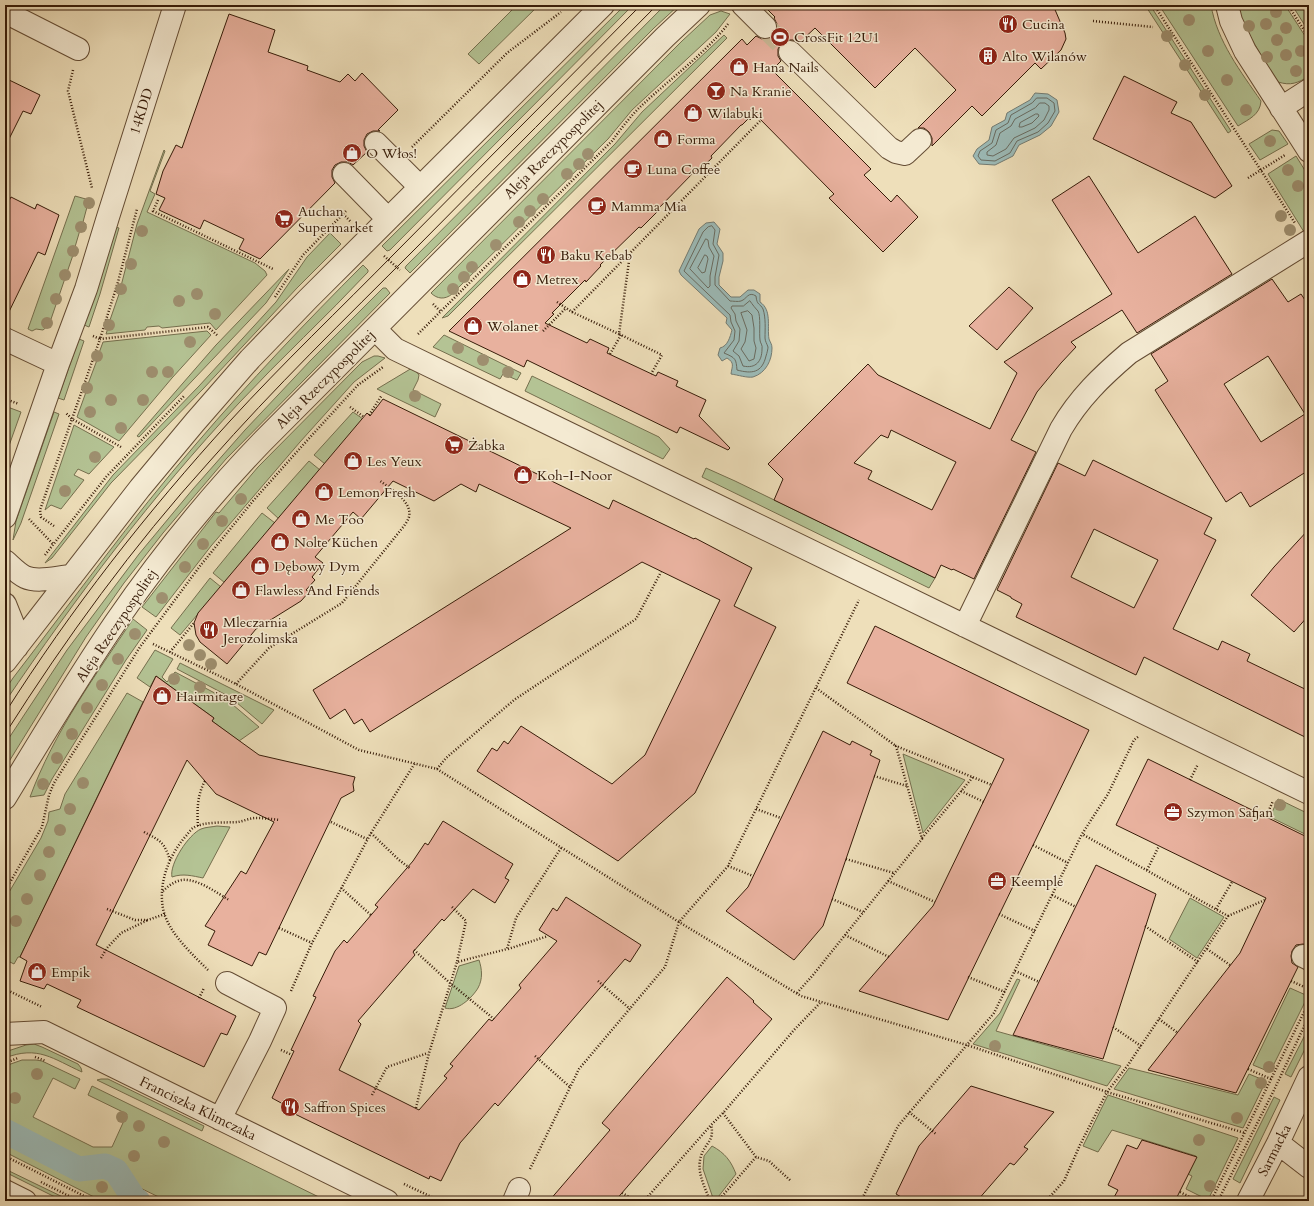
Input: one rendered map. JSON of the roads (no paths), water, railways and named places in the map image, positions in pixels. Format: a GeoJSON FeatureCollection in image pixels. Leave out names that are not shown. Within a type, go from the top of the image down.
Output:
{"type":"FeatureCollection","features":[{"type":"Feature","properties":{"kind":"street","name":"14KDD"},"geometry":{"type":"LineString","coordinates":[[5,517],[58,364],[86,290],[176,5]]}},
{"type":"Feature","properties":{"kind":"street"},"geometry":{"type":"LineString","coordinates":[[11,655],[153,472],[229,383],[273,335],[603,5]]}},
{"type":"Feature","properties":{"kind":"street","name":"Aleja Rzeczypospolitej"},"geometry":{"type":"LineString","coordinates":[[5,798],[100,645],[157,565],[204,506],[246,459],[664,37],[699,5]]}},
{"type":"Feature","properties":{"kind":"street"},"geometry":{"type":"LineString","coordinates":[[1227,5],[1231,21],[1245,51],[1307,148]]}},
{"type":"Feature","properties":{"kind":"street"},"geometry":{"type":"LineString","coordinates":[[744,6],[765,27]]}},
{"type":"Feature","properties":{"kind":"street"},"geometry":{"type":"LineString","coordinates":[[5,12],[78,48]]}},
{"type":"Feature","properties":{"kind":"street"},"geometry":{"type":"LineString","coordinates":[[790,52],[888,148],[905,154],[920,140]]}},
{"type":"Feature","properties":{"kind":"street"},"geometry":{"type":"LineString","coordinates":[[1281,108],[1309,90]]}},
{"type":"Feature","properties":{"kind":"street"},"geometry":{"type":"LineString","coordinates":[[376,143],[420,187]]}},
{"type":"Feature","properties":{"kind":"street"},"geometry":{"type":"LineString","coordinates":[[344,174],[388,219]]}},
{"type":"Feature","properties":{"kind":"street"},"geometry":{"type":"LineString","coordinates":[[965,626],[1061,429],[1071,412],[1085,394],[1103,375],[1129,353],[1308,242]]}},
{"type":"Feature","properties":{"kind":"street"},"geometry":{"type":"LineString","coordinates":[[375,329],[395,349],[1309,793]]}},
{"type":"Feature","properties":{"kind":"street"},"geometry":{"type":"LineString","coordinates":[[5,339],[58,364]]}},
{"type":"Feature","properties":{"kind":"street"},"geometry":{"type":"LineString","coordinates":[[5,561],[20,574],[32,579],[39,580],[72,576]]}},
{"type":"Feature","properties":{"kind":"street"},"geometry":{"type":"LineString","coordinates":[[5,604],[14,624],[11,655]]}},
{"type":"Feature","properties":{"kind":"street"},"geometry":{"type":"LineString","coordinates":[[219,978],[275,1008],[260,1041],[220,1118]]}},
{"type":"Feature","properties":{"kind":"street","name":"Franciszka Klimczaka"},"geometry":{"type":"LineString","coordinates":[[5,1034],[44,1032],[388,1201]]}},
{"type":"Feature","properties":{"kind":"street","name":"Sarmacka"},"geometry":{"type":"LineString","coordinates":[[1248,1201],[1309,1078]]}},
{"type":"Feature","properties":{"kind":"street"},"geometry":{"type":"LineString","coordinates":[[1278,1143],[1309,1167]]}},
{"type":"Feature","properties":{"kind":"street"},"geometry":{"type":"LineString","coordinates":[[5,1191],[25,1201]]}},
{"type":"Feature","properties":{"kind":"water"},"geometry":{"type":"Polygon","coordinates":[[[1035,93],[1048,94],[1057,100],[1059,112],[1051,126],[1040,135],[1019,145],[1013,156],[995,165],[979,164],[973,156],[977,149],[989,140],[992,127],[1005,120],[1007,113],[1030,100],[1035,93]]]}},
{"type":"Feature","properties":{"kind":"water"},"geometry":{"type":"Polygon","coordinates":[[[714,222],[720,229],[717,244],[723,253],[719,285],[731,297],[740,297],[748,290],[754,290],[760,294],[760,302],[764,305],[768,314],[769,339],[772,347],[772,353],[765,369],[753,377],[731,374],[731,361],[727,358],[722,361],[718,355],[720,348],[723,347],[728,341],[732,330],[726,323],[727,318],[681,275],[679,271],[699,229],[706,223],[714,222]]]}},
{"type":"Feature","properties":{"kind":"waterway"},"geometry":{"type":"LineString","coordinates":[[5,1131],[79,1169],[105,1166],[116,1171],[135,1200],[138,1201]]}},
{"type":"Feature","properties":{"kind":"tunnel"},"geometry":{"type":"LineString","coordinates":[[765,27],[790,52]]}},
{"type":"Feature","properties":{"kind":"tram line"},"geometry":{"type":"LineString","coordinates":[[5,713],[30,674],[83,599],[111,562],[199,455],[291,357],[641,5]]}},
{"type":"Feature","properties":{"kind":"tram line"},"geometry":{"type":"LineString","coordinates":[[5,734],[28,698],[101,594],[154,526],[234,434],[310,354],[657,5]]}},
{"type":"Feature","properties":{"kind":"place","name":"Cucina"},"geometry":{"type":"Point","coordinates":[1008,24]}},
{"type":"Feature","properties":{"kind":"place","name":"CrossFit 12U1"},"geometry":{"type":"Point","coordinates":[780,37]}},
{"type":"Feature","properties":{"kind":"place","name":"Alto Wilanów"},"geometry":{"type":"Point","coordinates":[988,56]}},
{"type":"Feature","properties":{"kind":"place","name":"Hana Nails"},"geometry":{"type":"Point","coordinates":[739,67]}},
{"type":"Feature","properties":{"kind":"place","name":"Na Kranie"},"geometry":{"type":"Point","coordinates":[716,91]}},
{"type":"Feature","properties":{"kind":"place","name":"Wilabuki"},"geometry":{"type":"Point","coordinates":[693,113]}},
{"type":"Feature","properties":{"kind":"place","name":"Forma"},"geometry":{"type":"Point","coordinates":[663,139]}},
{"type":"Feature","properties":{"kind":"place","name":"O Włos!"},"geometry":{"type":"Point","coordinates":[352,153]}},
{"type":"Feature","properties":{"kind":"place","name":"Luna Coffee"},"geometry":{"type":"Point","coordinates":[633,169]}},
{"type":"Feature","properties":{"kind":"place","name":"Mamma Mia"},"geometry":{"type":"Point","coordinates":[597,206]}},
{"type":"Feature","properties":{"kind":"place","name":"Auchan Supermarket"},"geometry":{"type":"Point","coordinates":[284,219]}},
{"type":"Feature","properties":{"kind":"place","name":"Baku Kebab"},"geometry":{"type":"Point","coordinates":[546,255]}},
{"type":"Feature","properties":{"kind":"place","name":"Metrex"},"geometry":{"type":"Point","coordinates":[522,279]}},
{"type":"Feature","properties":{"kind":"place","name":"Wolanet"},"geometry":{"type":"Point","coordinates":[473,326]}},
{"type":"Feature","properties":{"kind":"place","name":"Żabka"},"geometry":{"type":"Point","coordinates":[454,445]}},
{"type":"Feature","properties":{"kind":"place","name":"Les Yeux"},"geometry":{"type":"Point","coordinates":[353,461]}},
{"type":"Feature","properties":{"kind":"place","name":"Koh-I-Noor"},"geometry":{"type":"Point","coordinates":[523,475]}},
{"type":"Feature","properties":{"kind":"place","name":"Lemon Fresh"},"geometry":{"type":"Point","coordinates":[324,492]}},
{"type":"Feature","properties":{"kind":"place","name":"Me Too"},"geometry":{"type":"Point","coordinates":[301,519]}},
{"type":"Feature","properties":{"kind":"place","name":"Nolte Küchen"},"geometry":{"type":"Point","coordinates":[280,542]}},
{"type":"Feature","properties":{"kind":"place","name":"Dębowy Dym"},"geometry":{"type":"Point","coordinates":[260,566]}},
{"type":"Feature","properties":{"kind":"place","name":"Flawless And Friends"},"geometry":{"type":"Point","coordinates":[241,590]}},
{"type":"Feature","properties":{"kind":"place","name":"Mleczarnia Jerozolimska"},"geometry":{"type":"Point","coordinates":[209,630]}},
{"type":"Feature","properties":{"kind":"place","name":"Hairmitage"},"geometry":{"type":"Point","coordinates":[162,696]}},
{"type":"Feature","properties":{"kind":"place","name":"Szymon Safjan"},"geometry":{"type":"Point","coordinates":[1173,812]}},
{"type":"Feature","properties":{"kind":"place","name":"Keemple"},"geometry":{"type":"Point","coordinates":[997,881]}},
{"type":"Feature","properties":{"kind":"place","name":"Empik"},"geometry":{"type":"Point","coordinates":[37,972]}},
{"type":"Feature","properties":{"kind":"place","name":"Saffron Spices"},"geometry":{"type":"Point","coordinates":[290,1107]}}]}
